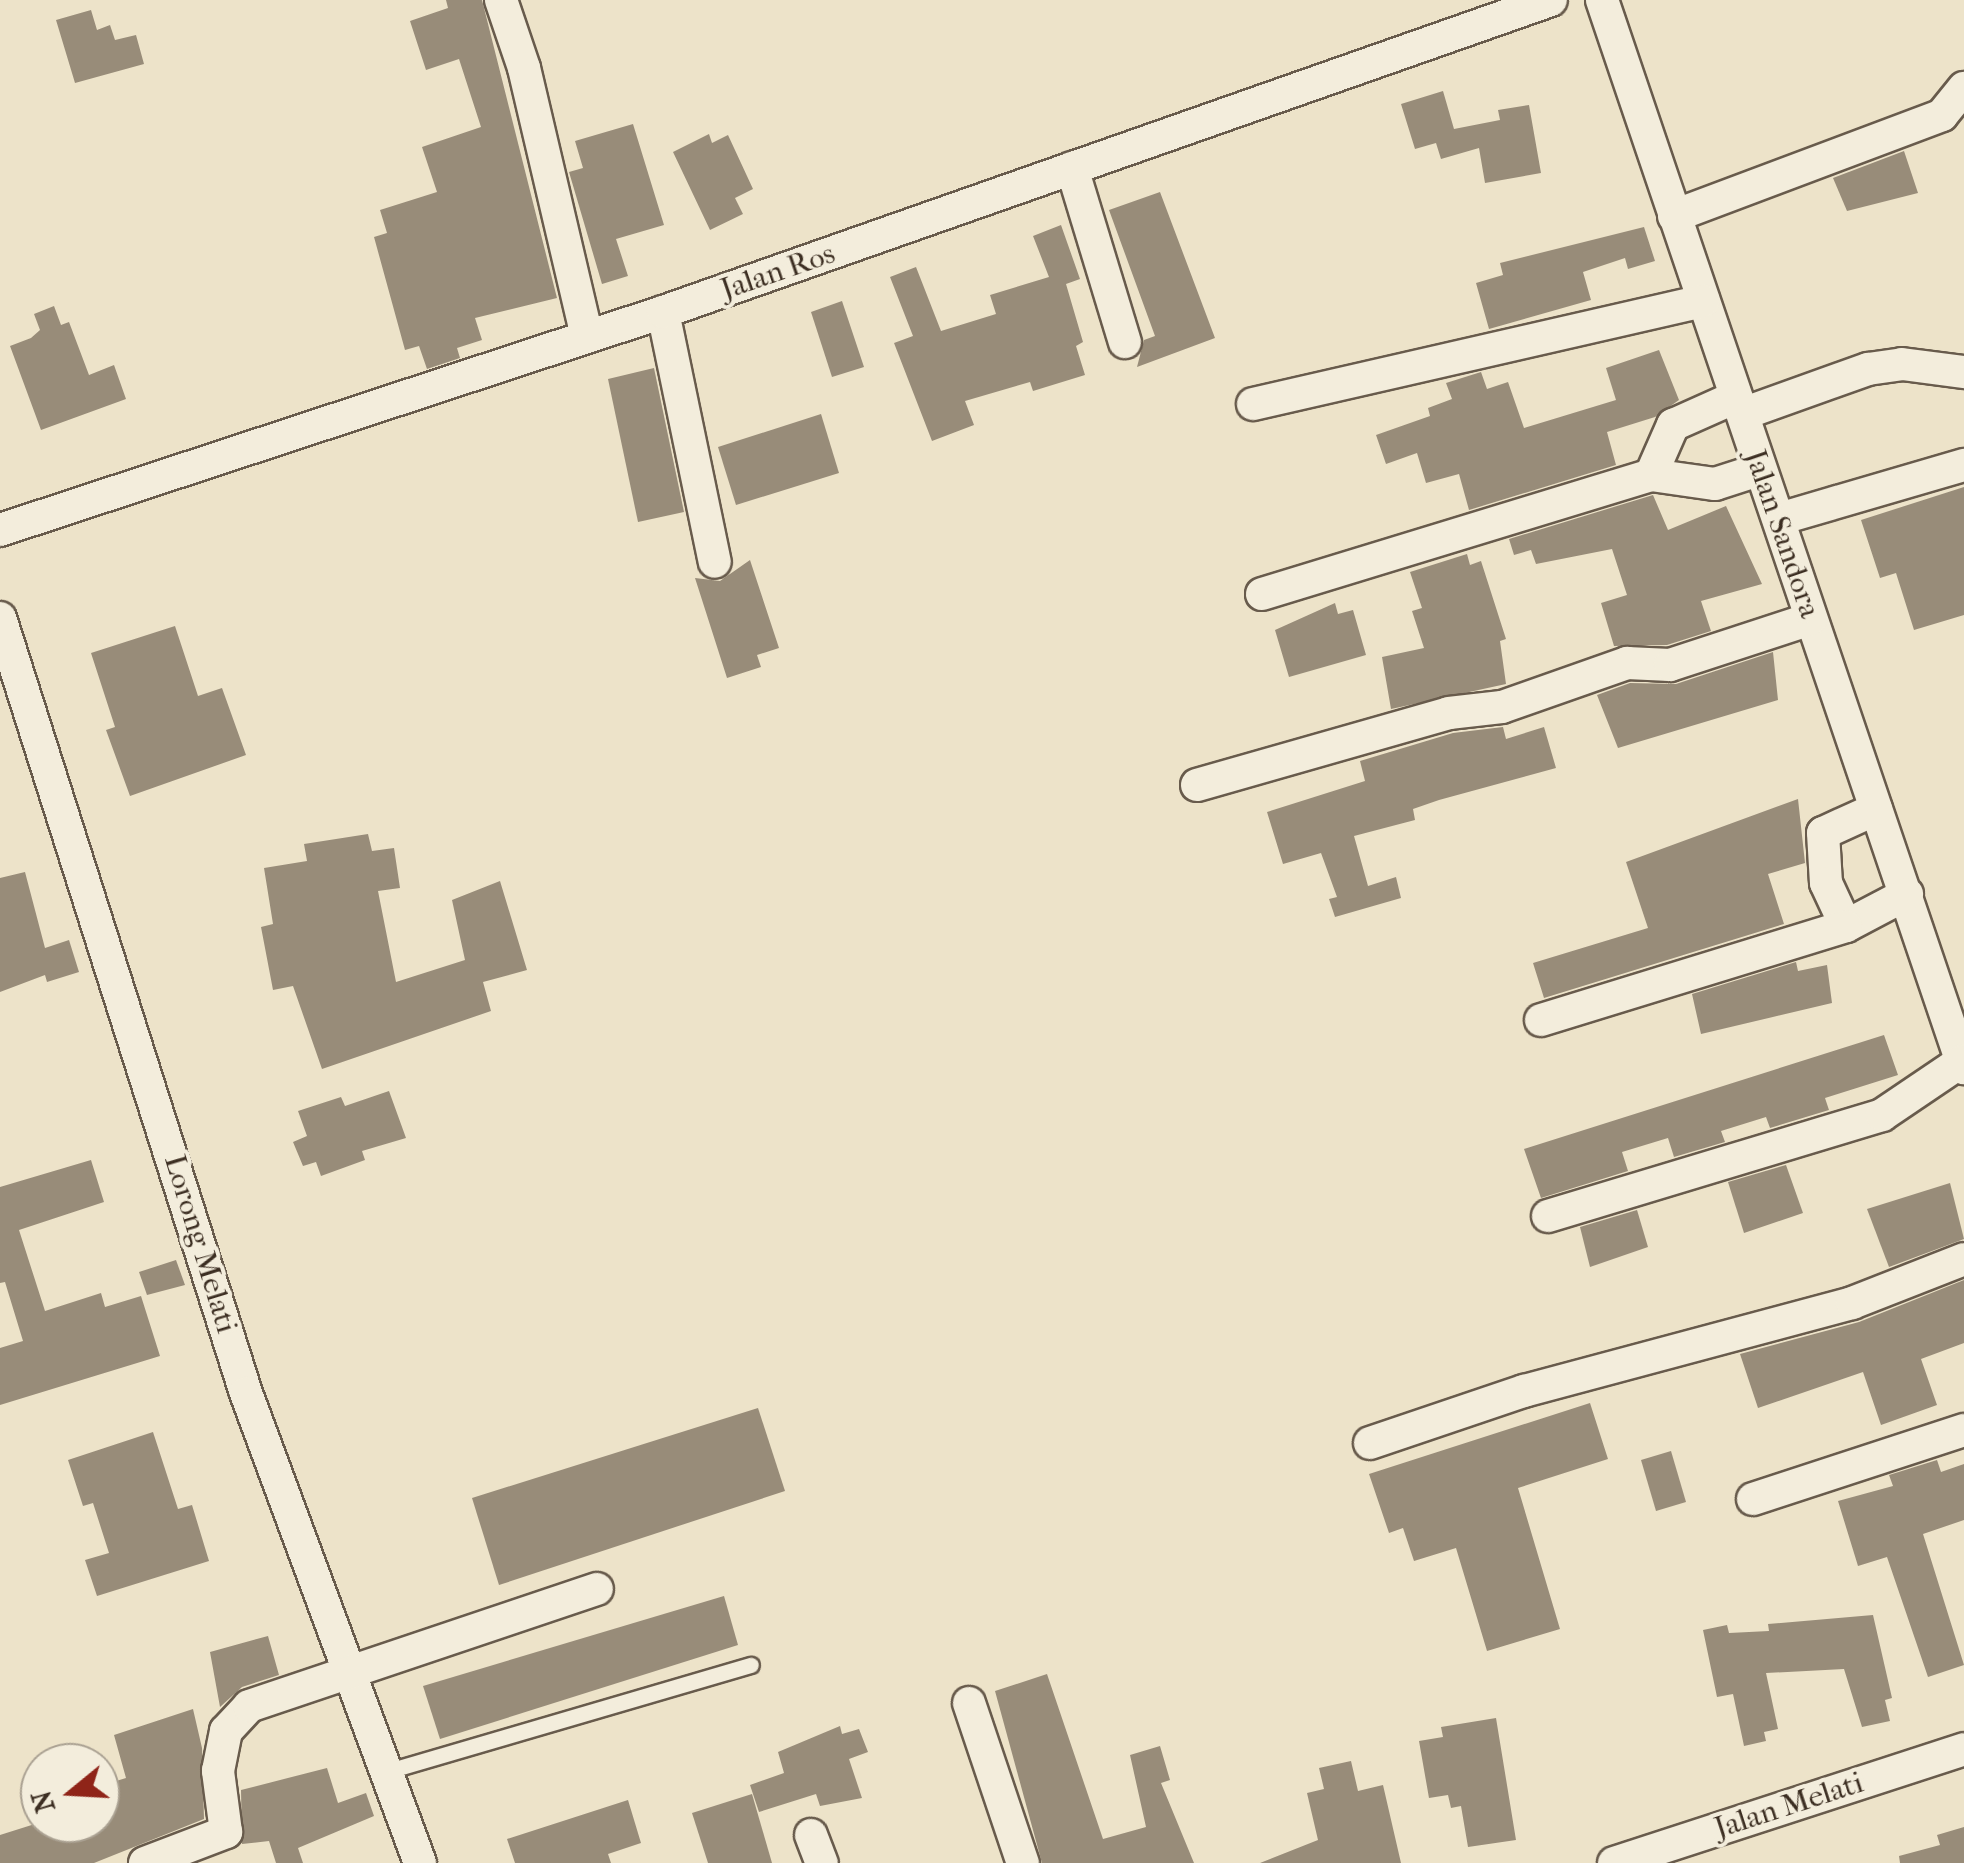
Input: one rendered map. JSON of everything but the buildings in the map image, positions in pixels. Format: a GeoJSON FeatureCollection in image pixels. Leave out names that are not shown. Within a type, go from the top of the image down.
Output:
{"type":"FeatureCollection","features":[{"type":"Feature","properties":{"kind":"street"},"geometry":{"type":"LineString","coordinates":[[501,0],[524,68],[586,337]]}},
{"type":"Feature","properties":{"kind":"street","name":"Jalan Ros"},"geometry":{"type":"LineString","coordinates":[[0,530],[663,312],[1552,0]]}},
{"type":"Feature","properties":{"kind":"street","name":"Jalan Sandora"},"geometry":{"type":"LineString","coordinates":[[1602,0],[1740,405],[1758,470],[1779,519],[1876,809],[1952,994],[1963,1064]]}},
{"type":"Feature","properties":{"kind":"street"},"geometry":{"type":"LineString","coordinates":[[1674,216],[1942,115],[1964,88]]}},
{"type":"Feature","properties":{"kind":"street"},"geometry":{"type":"LineString","coordinates":[[1072,168],[1125,342]]}},
{"type":"Feature","properties":{"kind":"street"},"geometry":{"type":"LineString","coordinates":[[1253,404],[1703,301]]}},
{"type":"Feature","properties":{"kind":"street"},"geometry":{"type":"LineString","coordinates":[[663,312],[716,562]]}},
{"type":"Feature","properties":{"kind":"street"},"geometry":{"type":"LineString","coordinates":[[1650,475],[1673,425],[1868,369],[1902,364],[1964,372]]}},
{"type":"Feature","properties":{"kind":"street"},"geometry":{"type":"LineString","coordinates":[[1779,519],[1964,465]]}},
{"type":"Feature","properties":{"kind":"street"},"geometry":{"type":"LineString","coordinates":[[1262,594],[1650,475],[1715,484],[1758,470]]}},
{"type":"Feature","properties":{"kind":"street","name":"Lorong Melati"},"geometry":{"type":"LineString","coordinates":[[0,618],[246,1393],[345,1675],[388,1771],[420,1863]]}},
{"type":"Feature","properties":{"kind":"street"},"geometry":{"type":"LineString","coordinates":[[1197,785],[1448,713],[1502,707],[1627,663],[1670,665],[1811,619]]}},
{"type":"Feature","properties":{"kind":"street"},"geometry":{"type":"LineString","coordinates":[[1846,926],[1826,884],[1818,841],[1832,824],[1876,809]]}},
{"type":"Feature","properties":{"kind":"street"},"geometry":{"type":"LineString","coordinates":[[1541,1020],[1846,926],[1908,894]]}},
{"type":"Feature","properties":{"kind":"street"},"geometry":{"type":"LineString","coordinates":[[1548,1216],[1882,1115],[1963,1064]]}},
{"type":"Feature","properties":{"kind":"street"},"geometry":{"type":"LineString","coordinates":[[1370,1443],[1524,1391],[1852,1303],[1964,1258]]}},
{"type":"Feature","properties":{"kind":"street"},"geometry":{"type":"LineString","coordinates":[[1754,1499],[1964,1430]]}},
{"type":"Feature","properties":{"kind":"street"},"geometry":{"type":"LineString","coordinates":[[145,1863],[215,1842],[226,1832],[218,1771],[226,1730],[249,1706],[597,1589]]}},
{"type":"Feature","properties":{"kind":"street"},"geometry":{"type":"LineString","coordinates":[[969,1703],[1023,1863]]}},
{"type":"Feature","properties":{"kind":"street","name":"Jalan Melati"},"geometry":{"type":"LineString","coordinates":[[1632,1860],[1964,1749]]}},
{"type":"Feature","properties":{"kind":"lane"},"geometry":{"type":"LineString","coordinates":[[388,1771],[752,1665]]}}]}
